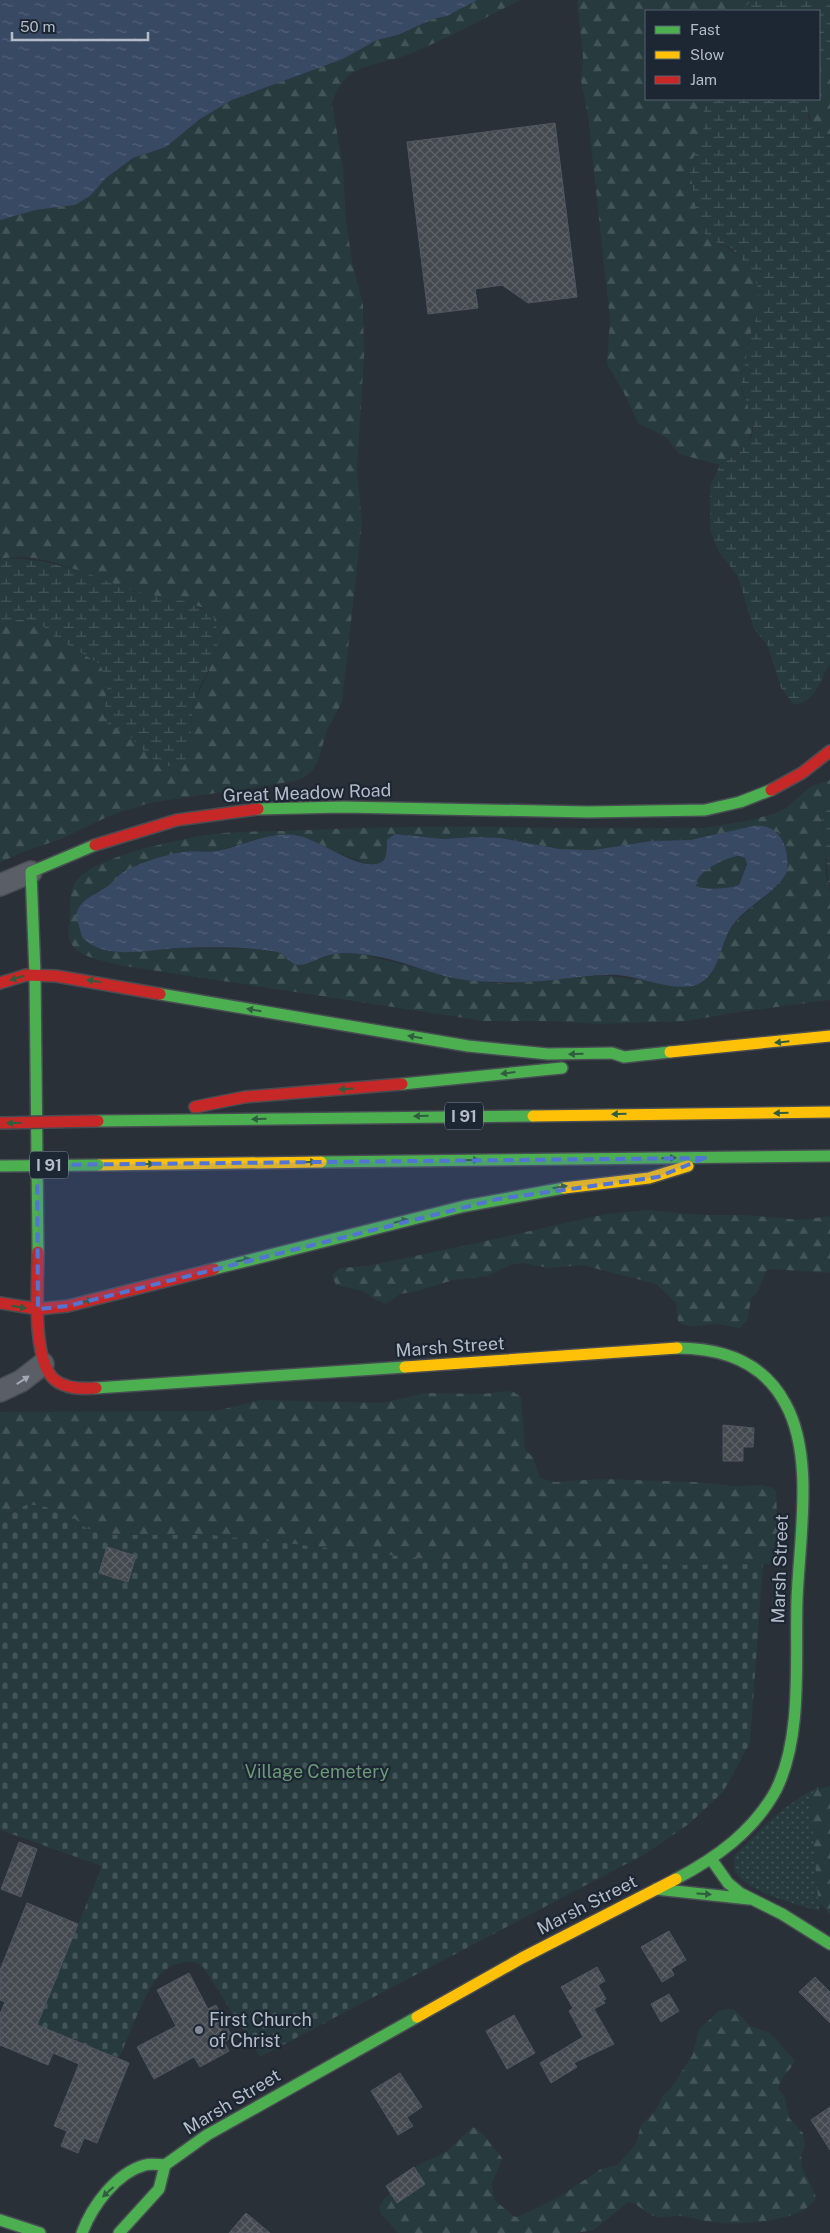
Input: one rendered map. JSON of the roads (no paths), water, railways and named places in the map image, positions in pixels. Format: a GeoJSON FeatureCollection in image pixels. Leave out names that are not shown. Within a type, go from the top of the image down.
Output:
{"type":"FeatureCollection","features":[{"type":"Feature","properties":{"kind":"main road","name":"Great Meadow Road"},"geometry":{"type":"LineString","coordinates":[[32,872],[82,849],[125,834],[200,816],[238,811],[321,807],[705,810],[750,800],[786,785],[808,770],[830,751]]}},
{"type":"Feature","properties":{"kind":"main road"},"geometry":{"type":"LineString","coordinates":[[32,872],[36,974],[38,1309],[43,1364]]}},
{"type":"Feature","properties":{"kind":"main road"},"geometry":{"type":"LineString","coordinates":[[0,984],[36,974],[83,979],[468,1046],[548,1054],[612,1053],[624,1057],[830,1036]]}},
{"type":"Feature","properties":{"kind":"main road"},"geometry":{"type":"LineString","coordinates":[[590,1065],[616,1063],[624,1057]]}},
{"type":"Feature","properties":{"kind":"main road"},"geometry":{"type":"LineString","coordinates":[[159,1120],[200,1106],[245,1097],[449,1080],[573,1067]]}},
{"type":"Feature","properties":{"kind":"main road","name":"I 91"},"geometry":{"type":"LineString","coordinates":[[0,1123],[830,1112]]}},
{"type":"Feature","properties":{"kind":"main road","name":"I 91"},"geometry":{"type":"LineString","coordinates":[[0,1166],[830,1156]]}},
{"type":"Feature","properties":{"kind":"main road"},"geometry":{"type":"LineString","coordinates":[[0,1303],[38,1309],[68,1306],[223,1265],[473,1204],[578,1185],[658,1177],[705,1158]]}},
{"type":"Feature","properties":{"kind":"main road","name":"Marsh Street"},"geometry":{"type":"LineString","coordinates":[[43,1364],[56,1381],[70,1388],[88,1389],[667,1348],[705,1348],[739,1358],[757,1369],[774,1385],[786,1403],[794,1421],[798,1447],[800,1501],[791,1729],[784,1767],[770,1802],[746,1831],[711,1859],[522,1958],[314,2073],[207,2135],[165,2165],[145,2165],[124,2178],[95,2205],[88,2216],[82,2233]]}},
{"type":"Feature","properties":{"kind":"main road"},"geometry":{"type":"LineString","coordinates":[[711,1859],[728,1883],[830,1944]]}},
{"type":"Feature","properties":{"kind":"main road"},"geometry":{"type":"LineString","coordinates":[[656,1889],[734,1896],[754,1900]]}},
{"type":"Feature","properties":{"kind":"main road"},"geometry":{"type":"LineString","coordinates":[[119,2233],[159,2189],[165,2165]]}},
{"type":"Feature","properties":{"kind":"main road"},"geometry":{"type":"LineString","coordinates":[[0,2220],[40,2233]]}},
{"type":"Feature","properties":{"kind":"street"},"geometry":{"type":"LineString","coordinates":[[0,885],[32,872]]}},
{"type":"Feature","properties":{"kind":"street"},"geometry":{"type":"LineString","coordinates":[[0,1391],[21,1381],[43,1364]]}},
{"type":"Feature","properties":{"kind":"water"},"geometry":{"type":"Polygon","coordinates":[[[0,0],[477,0],[447,16],[433,19],[398,35],[377,40],[343,59],[232,100],[200,119],[166,147],[133,158],[106,178],[90,196],[75,205],[36,210],[0,220],[0,0]]]}},
{"type":"Feature","properties":{"kind":"water"},"geometry":{"type":"Polygon","coordinates":[[[754,826],[763,826],[777,833],[782,839],[788,863],[787,872],[781,880],[742,915],[729,931],[717,962],[709,976],[696,985],[688,987],[678,987],[618,975],[523,982],[474,981],[445,976],[389,959],[356,954],[329,955],[299,965],[294,964],[283,954],[247,948],[217,947],[115,952],[92,945],[82,937],[76,915],[84,901],[128,869],[160,857],[191,851],[217,851],[265,837],[294,835],[303,837],[346,857],[367,864],[376,864],[383,861],[386,855],[387,840],[395,834],[444,839],[500,838],[560,849],[594,850],[651,841],[690,840],[754,826]],[[733,857],[712,866],[700,876],[696,886],[717,889],[739,885],[747,864],[745,858],[733,857]]]}},
{"type":"Feature","properties":{"kind":"place","name":"First Church of Christ"},"geometry":{"type":"Point","coordinates":[199,2030]}},
{"type":"Feature","properties":{"kind":"park label","name":"Village Cemetery"},"geometry":{"type":"Point","coordinates":[317,1772]}}]}
